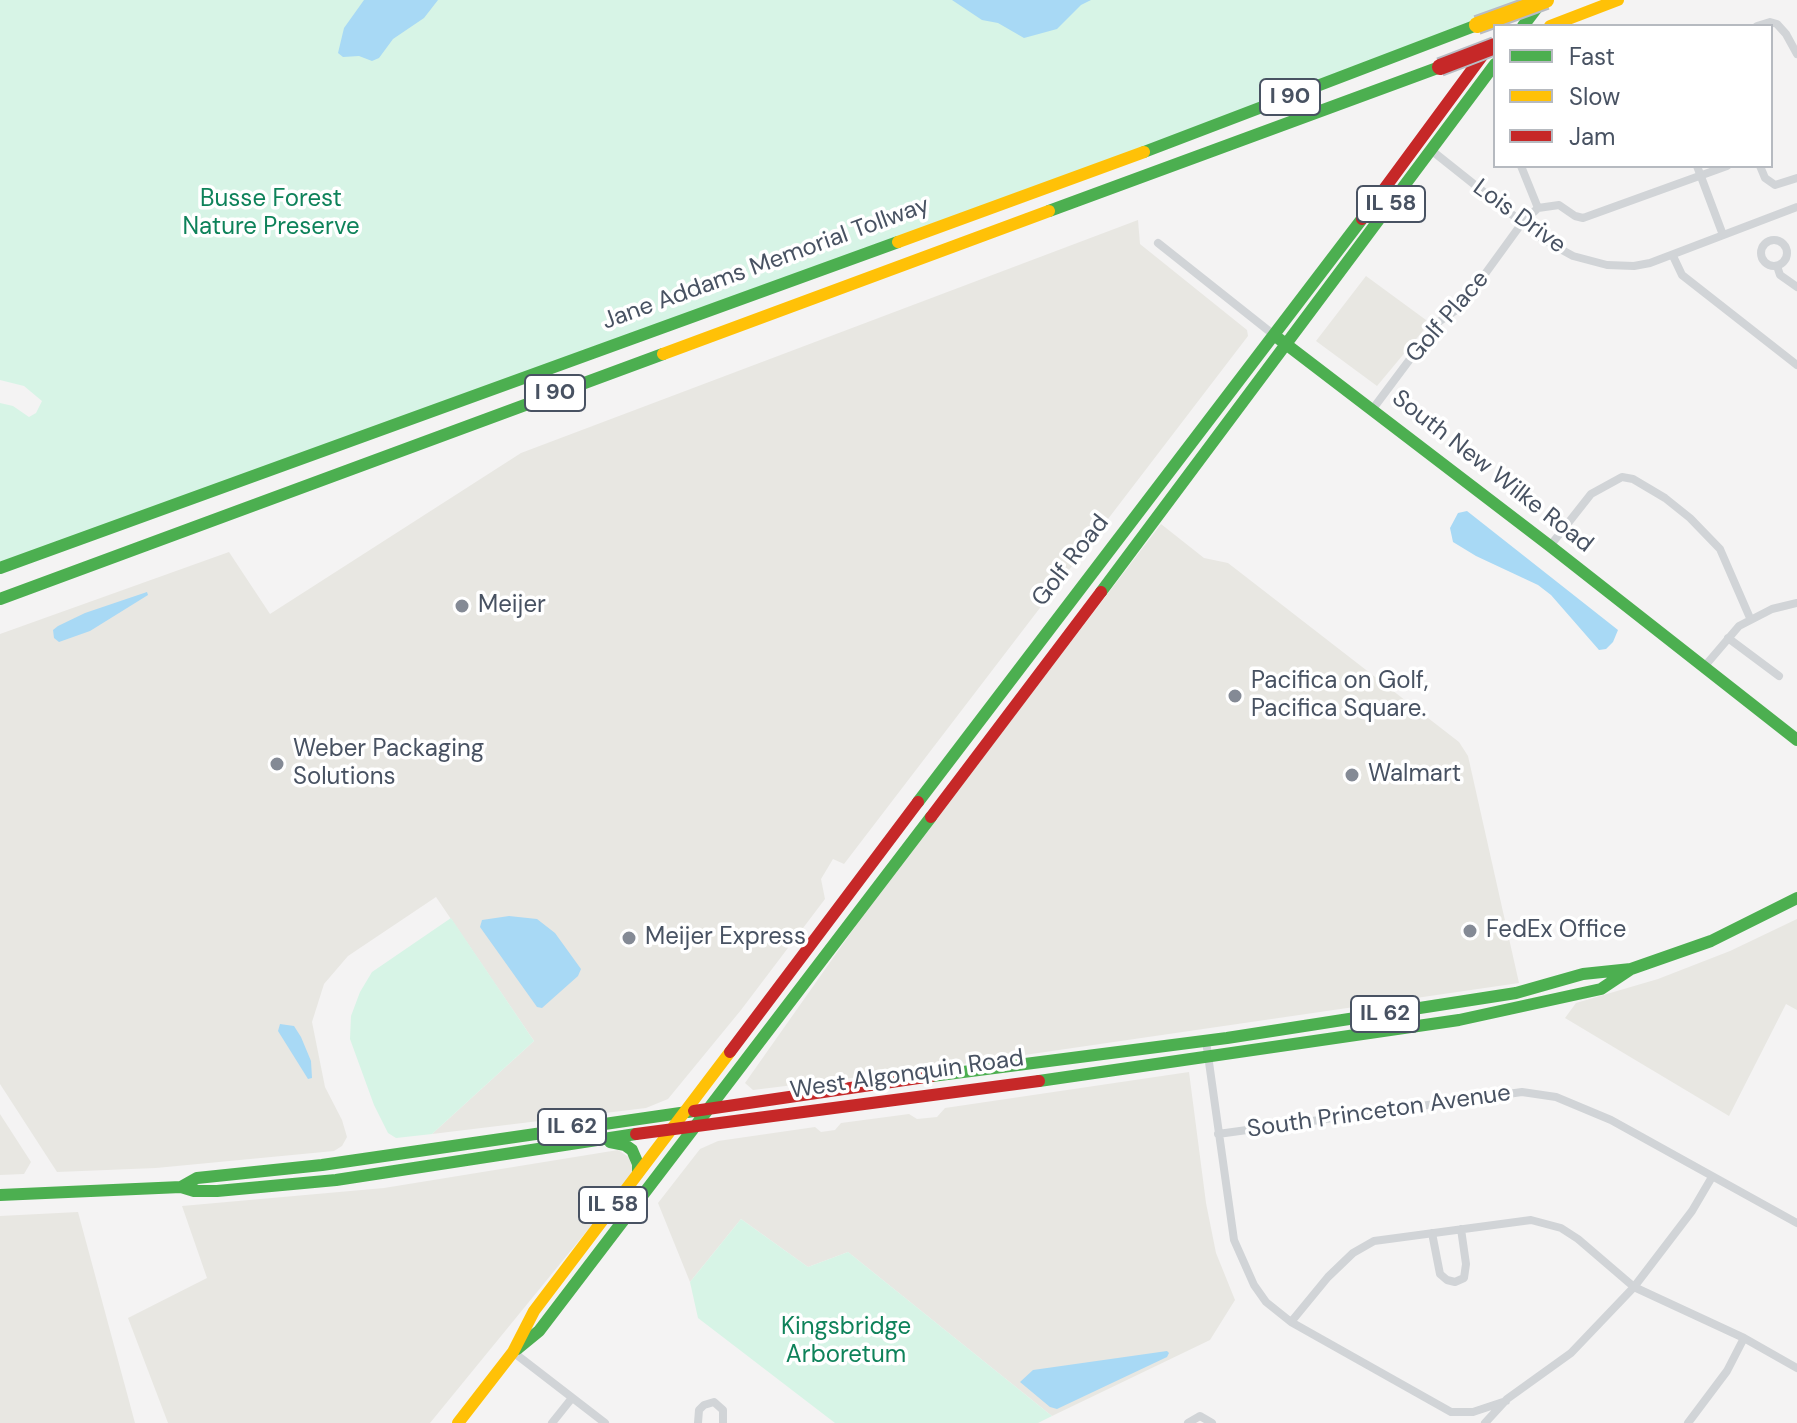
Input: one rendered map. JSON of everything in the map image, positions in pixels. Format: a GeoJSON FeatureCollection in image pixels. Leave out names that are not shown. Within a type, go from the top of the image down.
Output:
{"type":"FeatureCollection","features":[{"type":"Feature","properties":{"kind":"main road"},"geometry":{"type":"LineString","coordinates":[[1505,24],[1523,0]]}},
{"type":"Feature","properties":{"kind":"main road"},"geometry":{"type":"LineString","coordinates":[[1525,24],[1544,0]]}},
{"type":"Feature","properties":{"kind":"main road","name":"Jane Addams Memorial Tollway"},"geometry":{"type":"LineString","coordinates":[[0,568],[1102,168],[1544,0]]}},
{"type":"Feature","properties":{"kind":"main road"},"geometry":{"type":"LineString","coordinates":[[1555,24],[1618,0]]}},
{"type":"Feature","properties":{"kind":"main road","name":"Golf Road"},"geometry":{"type":"LineString","coordinates":[[697,1127],[1181,482],[1493,42]]}},
{"type":"Feature","properties":{"kind":"main road","name":"Jane Addams Memorial Tollway"},"geometry":{"type":"LineString","coordinates":[[0,599],[1493,47]]}},
{"type":"Feature","properties":{"kind":"main road","name":"Golf Road"},"geometry":{"type":"LineString","coordinates":[[685,1113],[1033,649],[1431,150],[1493,67]]}},
{"type":"Feature","properties":{"kind":"main road","name":"South New Wilke Road"},"geometry":{"type":"LineString","coordinates":[[1280,340],[1797,740]]}},
{"type":"Feature","properties":{"kind":"main road","name":"West Algonquin Road"},"geometry":{"type":"LineString","coordinates":[[181,1187],[197,1178],[322,1165],[937,1075],[1459,1020],[1601,989],[1631,969],[1711,941],[1797,898]]}},
{"type":"Feature","properties":{"kind":"main road","name":"West Algonquin Road"},"geometry":{"type":"LineString","coordinates":[[0,1195],[181,1187],[194,1191],[217,1191],[336,1180],[598,1139],[1049,1080],[1206,1049]]}},
{"type":"Feature","properties":{"kind":"main road","name":"IL 58"},"geometry":{"type":"LineString","coordinates":[[458,1423],[513,1352],[534,1311],[685,1113]]}},
{"type":"Feature","properties":{"kind":"main road","name":"IL 58"},"geometry":{"type":"LineString","coordinates":[[513,1352],[539,1331],[697,1127]]}},
{"type":"Feature","properties":{"kind":"main road"},"geometry":{"type":"LineString","coordinates":[[598,1139],[625,1145],[632,1150],[638,1173]]}},
{"type":"Feature","properties":{"kind":"street"},"geometry":{"type":"LineString","coordinates":[[1764,24],[1777,24],[1797,54]]}},
{"type":"Feature","properties":{"kind":"street","name":"Lois Drive"},"geometry":{"type":"LineString","coordinates":[[1431,150],[1560,250],[1607,265],[1634,266],[1673,256],[1797,207]]}},
{"type":"Feature","properties":{"kind":"street"},"geometry":{"type":"LineString","coordinates":[[1522,168],[1538,208],[1559,205],[1583,218],[1722,168]]}},
{"type":"Feature","properties":{"kind":"street"},"geometry":{"type":"LineString","coordinates":[[1698,168],[1723,235]]}},
{"type":"Feature","properties":{"kind":"street"},"geometry":{"type":"LineString","coordinates":[[1761,168],[1765,178],[1775,185],[1797,178]]}},
{"type":"Feature","properties":{"kind":"street","name":"Golf Place"},"geometry":{"type":"LineString","coordinates":[[1372,410],[1437,323],[1461,307],[1522,223],[1538,208]]}},
{"type":"Feature","properties":{"kind":"street","name":"South New Wilke Road"},"geometry":{"type":"LineString","coordinates":[[1158,243],[1280,340]]}},
{"type":"Feature","properties":{"kind":"street"},"geometry":{"type":"LineString","coordinates":[[1673,256],[1682,275],[1797,365]]}},
{"type":"Feature","properties":{"kind":"street"},"geometry":{"type":"LineString","coordinates":[[1777,266],[1780,275],[1797,287]]}},
{"type":"Feature","properties":{"kind":"street"},"geometry":{"type":"LineString","coordinates":[[1550,546],[1591,494],[1622,477],[1633,479],[1690,518],[1720,549],[1750,618]]}},
{"type":"Feature","properties":{"kind":"street"},"geometry":{"type":"LineString","coordinates":[[1704,667],[1750,618],[1797,603]]}},
{"type":"Feature","properties":{"kind":"street"},"geometry":{"type":"LineString","coordinates":[[1728,638],[1779,676]]}},
{"type":"Feature","properties":{"kind":"street"},"geometry":{"type":"LineString","coordinates":[[1206,1049],[1234,1240],[1254,1285],[1266,1302],[1291,1322],[1451,1412],[1473,1412],[1506,1401]]}},
{"type":"Feature","properties":{"kind":"street","name":"South Princeton Avenue"},"geometry":{"type":"LineString","coordinates":[[1218,1134],[1522,1092],[1556,1097],[1611,1120],[1797,1223]]}},
{"type":"Feature","properties":{"kind":"street"},"geometry":{"type":"LineString","coordinates":[[1485,1423],[1506,1401],[1571,1353],[1634,1287],[1692,1211],[1712,1177]]}},
{"type":"Feature","properties":{"kind":"street"},"geometry":{"type":"LineString","coordinates":[[1291,1322],[1328,1277],[1353,1253],[1374,1241],[1531,1220],[1561,1228],[1578,1239],[1634,1287],[1744,1338],[1797,1368]]}},
{"type":"Feature","properties":{"kind":"street"},"geometry":{"type":"LineString","coordinates":[[1432,1233],[1440,1274],[1455,1282],[1464,1278],[1466,1264],[1461,1229]]}},
{"type":"Feature","properties":{"kind":"street"},"geometry":{"type":"LineString","coordinates":[[1688,1423],[1727,1371],[1744,1338]]}},
{"type":"Feature","properties":{"kind":"street"},"geometry":{"type":"LineString","coordinates":[[513,1352],[605,1423]]}},
{"type":"Feature","properties":{"kind":"street"},"geometry":{"type":"LineString","coordinates":[[552,1423],[572,1398]]}},
{"type":"Feature","properties":{"kind":"street"},"geometry":{"type":"LineString","coordinates":[[698,1423],[699,1410],[709,1402],[723,1410],[723,1423]]}},
{"type":"Feature","properties":{"kind":"street"},"geometry":{"type":"LineString","coordinates":[[1451,1412],[1455,1423]]}},
{"type":"Feature","properties":{"kind":"street"},"geometry":{"type":"LineString","coordinates":[[1188,1423],[1200,1416],[1212,1423]]}},
{"type":"Feature","properties":{"kind":"shaded area"},"geometry":{"type":"Polygon","coordinates":[[[1138,220],[1140,244],[1247,330],[1248,336],[844,864],[833,859],[821,879],[825,899],[741,1010],[668,1099],[646,1108],[432,1134],[534,1041],[436,897],[348,956],[324,984],[312,1022],[325,1087],[347,1137],[342,1146],[334,1151],[156,1168],[57,1172],[0,1084],[0,634],[229,552],[270,614],[521,453],[1138,220]]]}},
{"type":"Feature","properties":{"kind":"shaded area"},"geometry":{"type":"Polygon","coordinates":[[[1366,276],[1426,320],[1427,326],[1377,386],[1316,341],[1366,276]]]}},
{"type":"Feature","properties":{"kind":"shaded area"},"geometry":{"type":"Polygon","coordinates":[[[1161,524],[1204,558],[1228,563],[1459,742],[1468,756],[1519,983],[949,1066],[753,1090],[745,1083],[876,897],[1161,524]]]}},
{"type":"Feature","properties":{"kind":"shaded area"},"geometry":{"type":"Polygon","coordinates":[[[1797,919],[1797,1010],[1786,1004],[1729,1116],[1565,1018],[1576,1003],[1658,979],[1730,951],[1797,919]]]}},
{"type":"Feature","properties":{"kind":"shaded area"},"geometry":{"type":"Polygon","coordinates":[[[1189,1072],[1206,1203],[1216,1253],[1235,1300],[1210,1340],[1052,1416],[848,1252],[808,1267],[741,1219],[690,1282],[658,1203],[700,1149],[718,1141],[815,1127],[821,1132],[835,1130],[841,1123],[909,1114],[917,1119],[937,1117],[945,1108],[1189,1072]]]}},
{"type":"Feature","properties":{"kind":"shaded area"},"geometry":{"type":"Polygon","coordinates":[[[0,1114],[31,1162],[24,1174],[0,1175],[0,1114]]]}},
{"type":"Feature","properties":{"kind":"shaded area"},"geometry":{"type":"Polygon","coordinates":[[[618,1150],[630,1158],[634,1168],[631,1177],[430,1423],[168,1423],[128,1318],[207,1278],[182,1206],[384,1188],[618,1150]]]}},
{"type":"Feature","properties":{"kind":"shaded area"},"geometry":{"type":"Polygon","coordinates":[[[78,1212],[135,1423],[0,1423],[0,1216],[78,1212]]]}},
{"type":"Feature","properties":{"kind":"green space","name":"Busse Forest Nature Preserve"},"geometry":{"type":"Polygon","coordinates":[[[0,0],[1523,0],[1515,11],[0,566],[0,403],[13,406],[29,417],[36,413],[42,401],[24,386],[0,380],[0,0]]]}},
{"type":"Feature","properties":{"kind":"green space"},"geometry":{"type":"Polygon","coordinates":[[[451,918],[534,1041],[432,1134],[396,1138],[388,1133],[374,1105],[350,1039],[351,1016],[372,972],[451,918]]]}},
{"type":"Feature","properties":{"kind":"green space","name":"Kingsbridge Arboretum"},"geometry":{"type":"Polygon","coordinates":[[[741,1219],[808,1267],[848,1252],[1052,1416],[1038,1423],[835,1423],[698,1318],[690,1282],[741,1219]]]}},
{"type":"Feature","properties":{"kind":"water"},"geometry":{"type":"Polygon","coordinates":[[[364,0],[438,0],[424,18],[393,39],[379,58],[372,61],[359,56],[343,57],[338,53],[344,28],[364,0]]]}},
{"type":"Feature","properties":{"kind":"water"},"geometry":{"type":"Polygon","coordinates":[[[952,0],[1091,0],[1081,5],[1057,29],[1024,38],[998,23],[982,20],[952,0]]]}},
{"type":"Feature","properties":{"kind":"water"},"geometry":{"type":"Polygon","coordinates":[[[1467,511],[1618,630],[1613,642],[1606,649],[1599,650],[1551,595],[1538,585],[1453,542],[1450,528],[1458,513],[1467,511]]]}},
{"type":"Feature","properties":{"kind":"water"},"geometry":{"type":"Polygon","coordinates":[[[147,592],[148,595],[90,631],[59,642],[54,638],[53,630],[58,626],[85,613],[147,592]]]}},
{"type":"Feature","properties":{"kind":"water"},"geometry":{"type":"Polygon","coordinates":[[[509,916],[537,919],[555,933],[581,969],[578,976],[542,1008],[537,1007],[480,927],[482,920],[509,916]]]}},
{"type":"Feature","properties":{"kind":"water"},"geometry":{"type":"Polygon","coordinates":[[[280,1024],[294,1026],[301,1037],[311,1061],[312,1078],[308,1079],[278,1031],[280,1024]]]}},
{"type":"Feature","properties":{"kind":"water"},"geometry":{"type":"Polygon","coordinates":[[[1167,1351],[1167,1357],[1057,1409],[1050,1407],[1020,1382],[1033,1370],[1167,1351]]]}},
{"type":"Feature","properties":{"kind":"traffic: fast"},"geometry":{"type":"LineString","coordinates":[[1525,24],[1542,1]]}},
{"type":"Feature","properties":{"kind":"traffic: fast"},"geometry":{"type":"LineString","coordinates":[[1144,152],[1477,25]]}},
{"type":"Feature","properties":{"kind":"traffic: fast"},"geometry":{"type":"LineString","coordinates":[[1049,211],[1440,67]]}},
{"type":"Feature","properties":{"kind":"traffic: fast"},"geometry":{"type":"LineString","coordinates":[[1101,592],[1493,67]]}},
{"type":"Feature","properties":{"kind":"traffic: fast"},"geometry":{"type":"LineString","coordinates":[[918,802],[1362,219]]}},
{"type":"Feature","properties":{"kind":"traffic: fast"},"geometry":{"type":"LineString","coordinates":[[0,568],[898,242]]}},
{"type":"Feature","properties":{"kind":"traffic: fast"},"geometry":{"type":"LineString","coordinates":[[1274,335],[1797,740]]}},
{"type":"Feature","properties":{"kind":"traffic: fast"},"geometry":{"type":"LineString","coordinates":[[0,599],[663,354]]}},
{"type":"Feature","properties":{"kind":"traffic: fast"},"geometry":{"type":"LineString","coordinates":[[517,1349],[539,1331],[931,817]]}},
{"type":"Feature","properties":{"kind":"traffic: fast"},"geometry":{"type":"LineString","coordinates":[[932,1076],[1227,1038],[1516,993],[1583,974],[1631,969],[1711,941],[1797,898]]}},
{"type":"Feature","properties":{"kind":"traffic: fast"},"geometry":{"type":"LineString","coordinates":[[1039,1081],[1459,1020],[1601,989],[1631,969]]}},
{"type":"Feature","properties":{"kind":"traffic: fast"},"geometry":{"type":"LineString","coordinates":[[181,1187],[197,1178],[322,1165],[694,1111]]}},
{"type":"Feature","properties":{"kind":"traffic: fast"},"geometry":{"type":"LineString","coordinates":[[0,1195],[181,1187],[194,1191],[217,1191],[336,1180],[636,1134]]}},
{"type":"Feature","properties":{"kind":"traffic: fast"},"geometry":{"type":"LineString","coordinates":[[610,1142],[632,1150],[638,1173]]}},
{"type":"Feature","properties":{"kind":"traffic: slow"},"geometry":{"type":"LineString","coordinates":[[1477,25],[1546,0]]}},
{"type":"Feature","properties":{"kind":"traffic: slow"},"geometry":{"type":"LineString","coordinates":[[1555,24],[1618,0]]}},
{"type":"Feature","properties":{"kind":"traffic: slow"},"geometry":{"type":"LineString","coordinates":[[898,242],[1144,152]]}},
{"type":"Feature","properties":{"kind":"traffic: slow"},"geometry":{"type":"LineString","coordinates":[[663,354],[1049,211]]}},
{"type":"Feature","properties":{"kind":"traffic: slow"},"geometry":{"type":"LineString","coordinates":[[458,1423],[513,1352],[534,1311],[730,1052]]}},
{"type":"Feature","properties":{"kind":"traffic: jam"},"geometry":{"type":"LineString","coordinates":[[1440,67],[1493,47]]}},
{"type":"Feature","properties":{"kind":"traffic: jam"},"geometry":{"type":"LineString","coordinates":[[1362,219],[1488,48]]}},
{"type":"Feature","properties":{"kind":"traffic: jam"},"geometry":{"type":"LineString","coordinates":[[931,817],[1101,592]]}},
{"type":"Feature","properties":{"kind":"traffic: jam"},"geometry":{"type":"LineString","coordinates":[[730,1052],[918,802]]}},
{"type":"Feature","properties":{"kind":"traffic: jam"},"geometry":{"type":"LineString","coordinates":[[694,1111],[932,1076]]}},
{"type":"Feature","properties":{"kind":"traffic: jam"},"geometry":{"type":"LineString","coordinates":[[636,1134],[1039,1081]]}},
{"type":"Feature","properties":{"kind":"place","name":"Meijer"},"geometry":{"type":"Point","coordinates":[462,606]}},
{"type":"Feature","properties":{"kind":"place","name":"Pacifica on Golf, Pacifica Square."},"geometry":{"type":"Point","coordinates":[1235,696]}},
{"type":"Feature","properties":{"kind":"place","name":"Weber Packaging Solutions"},"geometry":{"type":"Point","coordinates":[277,764]}},
{"type":"Feature","properties":{"kind":"place","name":"Walmart"},"geometry":{"type":"Point","coordinates":[1352,775]}},
{"type":"Feature","properties":{"kind":"place","name":"FedEx Office"},"geometry":{"type":"Point","coordinates":[1470,931]}},
{"type":"Feature","properties":{"kind":"place","name":"Meijer Express"},"geometry":{"type":"Point","coordinates":[629,938]}}]}
